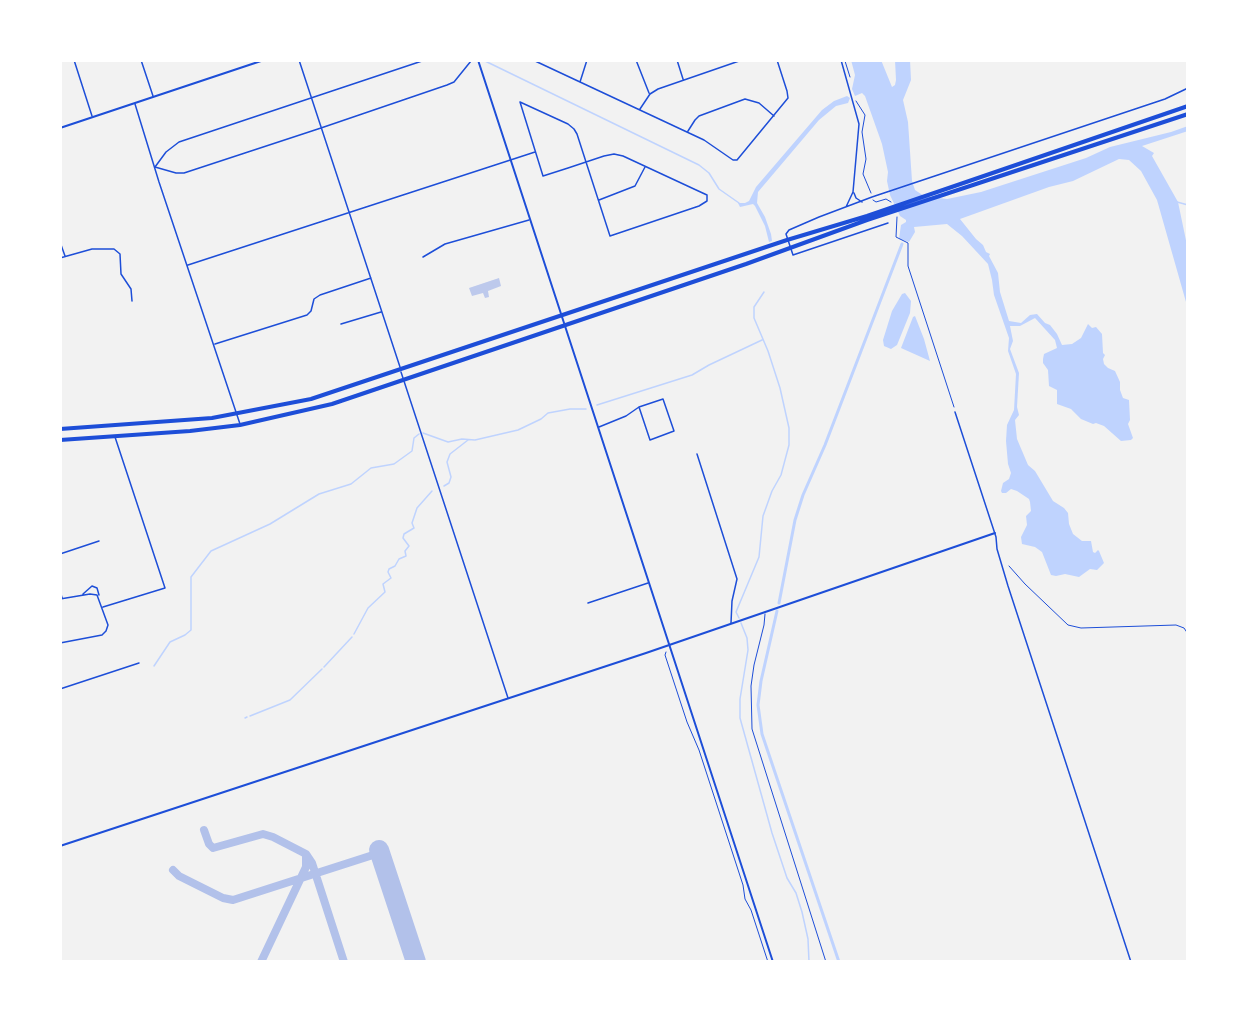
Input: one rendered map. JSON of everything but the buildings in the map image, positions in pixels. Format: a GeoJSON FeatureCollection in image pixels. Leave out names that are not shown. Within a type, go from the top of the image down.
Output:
{"type":"FeatureCollection","features":[{"type":"Feature","properties":{"kind":"highway"},"geometry":{"type":"LineString","coordinates":[[994,175],[1188,106]]}},
{"type":"Feature","properties":{"kind":"highway"},"geometry":{"type":"LineString","coordinates":[[60,429],[191,420],[237,414],[311,399],[787,240],[889,210],[1188,114]]}},
{"type":"Feature","properties":{"kind":"highway"},"geometry":{"type":"LineString","coordinates":[[60,440],[190,431],[240,425],[314,409],[790,249],[889,210]]}},
{"type":"Feature","properties":{"kind":"highway"},"geometry":{"type":"LineString","coordinates":[[311,399],[314,409]]}},
{"type":"Feature","properties":{"kind":"highway"},"geometry":{"type":"LineString","coordinates":[[113,426],[115,436]]}},
{"type":"Feature","properties":{"kind":"highway"},"geometry":{"type":"LineString","coordinates":[[77,428],[77,439]]}},
{"type":"Feature","properties":{"kind":"street"},"geometry":{"type":"LineString","coordinates":[[74,60],[93,117]]}},
{"type":"Feature","properties":{"kind":"street"},"geometry":{"type":"LineString","coordinates":[[141,60],[153,96]]}},
{"type":"Feature","properties":{"kind":"street"},"geometry":{"type":"LineString","coordinates":[[60,128],[264,60]]}},
{"type":"Feature","properties":{"kind":"street"},"geometry":{"type":"LineString","coordinates":[[299,60],[508,698]]}},
{"type":"Feature","properties":{"kind":"street"},"geometry":{"type":"LineString","coordinates":[[155,167],[166,152],[179,142],[425,60]]}},
{"type":"Feature","properties":{"kind":"street"},"geometry":{"type":"LineString","coordinates":[[155,167],[184,173],[321,128],[447,85],[459,77],[470,61],[476,60],[773,962]]}},
{"type":"Feature","properties":{"kind":"street"},"geometry":{"type":"LineString","coordinates":[[534,60],[688,132],[717,147],[733,160],[737,160],[786,102],[788,95],[777,60]]}},
{"type":"Feature","properties":{"kind":"street"},"geometry":{"type":"LineString","coordinates":[[580,82],[587,60]]}},
{"type":"Feature","properties":{"kind":"street"},"geometry":{"type":"LineString","coordinates":[[636,60],[650,94]]}},
{"type":"Feature","properties":{"kind":"street"},"geometry":{"type":"LineString","coordinates":[[677,60],[683,80]]}},
{"type":"Feature","properties":{"kind":"street"},"geometry":{"type":"LineString","coordinates":[[639,109],[650,94],[658,88],[742,60]]}},
{"type":"Feature","properties":{"kind":"street"},"geometry":{"type":"LineString","coordinates":[[841,60],[859,124],[853,192],[845,207]]}},
{"type":"Feature","properties":{"kind":"street"},"geometry":{"type":"LineString","coordinates":[[888,223],[793,255],[786,234],[789,230],[845,207],[1188,88]]}},
{"type":"Feature","properties":{"kind":"street"},"geometry":{"type":"LineString","coordinates":[[688,132],[699,116],[745,99],[759,103],[774,116]]}},
{"type":"Feature","properties":{"kind":"street"},"geometry":{"type":"LineString","coordinates":[[535,151],[520,102],[574,129],[586,162],[610,236],[699,206],[708,198],[703,193],[646,166],[614,154],[586,162],[543,176],[535,151]]}},
{"type":"Feature","properties":{"kind":"street"},"geometry":{"type":"LineString","coordinates":[[135,103],[240,425]]}},
{"type":"Feature","properties":{"kind":"street"},"geometry":{"type":"LineString","coordinates":[[188,265],[535,151]]}},
{"type":"Feature","properties":{"kind":"street"},"geometry":{"type":"LineString","coordinates":[[598,200],[636,186],[646,166]]}},
{"type":"Feature","properties":{"kind":"street"},"geometry":{"type":"LineString","coordinates":[[853,192],[856,198],[862,201]]}},
{"type":"Feature","properties":{"kind":"street"},"geometry":{"type":"LineString","coordinates":[[423,256],[445,244],[530,219]]}},
{"type":"Feature","properties":{"kind":"street"},"geometry":{"type":"LineString","coordinates":[[60,242],[65,257]]}},
{"type":"Feature","properties":{"kind":"street"},"geometry":{"type":"LineString","coordinates":[[60,258],[92,249],[114,249],[120,254],[121,274],[131,289],[132,301]]}},
{"type":"Feature","properties":{"kind":"street"},"geometry":{"type":"LineString","coordinates":[[214,344],[307,315],[311,311],[314,298],[371,278]]}},
{"type":"Feature","properties":{"kind":"street"},"geometry":{"type":"LineString","coordinates":[[341,324],[382,312]]}},
{"type":"Feature","properties":{"kind":"street"},"geometry":{"type":"LineString","coordinates":[[598,427],[626,416],[639,407],[663,399],[674,431],[650,440],[639,407]]}},
{"type":"Feature","properties":{"kind":"street"},"geometry":{"type":"LineString","coordinates":[[955,412],[995,533],[997,549],[1011,594],[1131,962]]}},
{"type":"Feature","properties":{"kind":"street"},"geometry":{"type":"LineString","coordinates":[[103,607],[165,588],[115,436]]}},
{"type":"Feature","properties":{"kind":"street"},"geometry":{"type":"LineString","coordinates":[[697,454],[737,579],[732,601],[731,624]]}},
{"type":"Feature","properties":{"kind":"street"},"geometry":{"type":"LineString","coordinates":[[60,846],[669,645],[995,533]]}},
{"type":"Feature","properties":{"kind":"street"},"geometry":{"type":"LineString","coordinates":[[60,554],[99,541]]}},
{"type":"Feature","properties":{"kind":"street"},"geometry":{"type":"LineString","coordinates":[[588,603],[649,583]]}},
{"type":"Feature","properties":{"kind":"street"},"geometry":{"type":"LineString","coordinates":[[60,643],[104,633],[108,625],[97,588],[92,586],[83,595]]}},
{"type":"Feature","properties":{"kind":"street"},"geometry":{"type":"LineString","coordinates":[[60,590],[61,599],[94,594],[99,597]]}},
{"type":"Feature","properties":{"kind":"street"},"geometry":{"type":"LineString","coordinates":[[60,689],[139,663]]}},
{"type":"Feature","properties":{"kind":"lane"},"geometry":{"type":"LineString","coordinates":[[764,612],[765,620],[751,686],[752,729],[826,962]]}},
{"type":"Feature","properties":{"kind":"path"},"geometry":{"type":"LineString","coordinates":[[845,60],[849,83]]}},
{"type":"Feature","properties":{"kind":"path"},"geometry":{"type":"LineString","coordinates":[[857,101],[865,115],[862,132],[866,159],[863,174],[872,196]]}},
{"type":"Feature","properties":{"kind":"path"},"geometry":{"type":"LineString","coordinates":[[874,200],[876,202],[886,200],[893,204]]}},
{"type":"Feature","properties":{"kind":"path"},"geometry":{"type":"LineString","coordinates":[[896,215],[896,237],[908,246],[908,266],[955,412]]}},
{"type":"Feature","properties":{"kind":"path"},"geometry":{"type":"LineString","coordinates":[[888,223],[897,227]]}},
{"type":"Feature","properties":{"kind":"path"},"geometry":{"type":"LineString","coordinates":[[1009,566],[1024,584],[1068,625],[1081,628],[1176,625],[1184,628],[1188,634]]}},
{"type":"Feature","properties":{"kind":"path"},"geometry":{"type":"LineString","coordinates":[[666,652],[665,655],[687,722],[699,750],[743,885],[744,897],[750,908],[768,962]]}},
{"type":"Feature","properties":{"kind":"water"},"geometry":{"type":"Polygon","coordinates":[[[851,60],[881,60],[892,87],[896,80],[895,60],[910,60],[911,80],[903,100],[908,122],[912,181],[915,190],[924,196],[947,199],[981,192],[1086,158],[1110,147],[1188,126],[1188,131],[1142,146],[1154,153],[1152,156],[1178,202],[1188,250],[1188,309],[1157,200],[1141,171],[1129,160],[1119,159],[1073,181],[1049,187],[960,219],[990,254],[998,273],[1000,292],[1009,321],[1021,323],[1030,315],[1037,314],[1050,325],[1062,345],[1072,344],[1081,338],[1088,324],[1092,328],[1096,327],[1102,334],[1104,364],[1115,371],[1123,398],[1129,400],[1130,420],[1128,424],[1133,438],[1121,441],[1104,426],[1081,419],[1071,409],[1057,404],[1057,390],[1049,386],[1048,370],[1043,363],[1044,354],[1057,348],[1055,340],[1035,318],[1020,326],[1010,326],[1013,341],[1010,349],[1019,373],[1017,407],[1019,415],[1015,420],[1017,439],[1028,465],[1035,471],[1053,501],[1068,513],[1073,534],[1082,541],[1091,541],[1093,552],[1099,551],[1104,563],[1097,570],[1090,569],[1079,577],[1065,574],[1051,575],[1042,552],[1035,547],[1022,544],[1021,537],[1027,525],[1026,516],[1031,511],[1029,499],[1011,489],[1006,493],[1001,491],[1003,483],[1009,479],[1011,473],[1006,441],[1007,425],[1014,410],[1016,374],[1008,351],[1009,338],[994,295],[988,264],[962,236],[947,224],[914,227],[915,232],[909,242],[899,239],[901,225],[906,220],[900,216],[890,195],[882,144],[865,96],[862,93],[855,96],[852,89],[855,75],[851,60]]]}},
{"type":"Feature","properties":{"kind":"water"},"geometry":{"type":"Polygon","coordinates":[[[847,96],[850,98],[848,103],[836,106],[819,120],[758,192],[757,203],[771,234],[772,241],[769,242],[765,226],[755,206],[753,204],[740,207],[738,203],[749,201],[756,187],[822,110],[834,101],[847,96]]]}},
{"type":"Feature","properties":{"kind":"water"},"geometry":{"type":"Polygon","coordinates":[[[905,293],[911,301],[910,313],[897,345],[891,349],[884,346],[883,340],[892,311],[902,294],[905,293]]]}},
{"type":"Feature","properties":{"kind":"water"},"geometry":{"type":"Polygon","coordinates":[[[915,316],[924,339],[930,361],[901,348],[915,316]]]}},
{"type":"Feature","properties":{"kind":"waterway"},"geometry":{"type":"LineString","coordinates":[[483,60],[699,165],[709,173],[719,189],[739,203]]}},
{"type":"Feature","properties":{"kind":"waterway"},"geometry":{"type":"LineString","coordinates":[[1177,202],[1188,205]]}},
{"type":"Feature","properties":{"kind":"waterway"},"geometry":{"type":"LineString","coordinates":[[779,603],[795,520],[803,495],[825,445],[902,244]]}},
{"type":"Feature","properties":{"kind":"waterway"},"geometry":{"type":"LineString","coordinates":[[739,618],[736,612],[759,557],[763,516],[772,491],[781,475],[789,445],[789,428],[780,388],[754,318],[754,307],[764,292]]}},
{"type":"Feature","properties":{"kind":"waterway"},"geometry":{"type":"LineString","coordinates":[[597,405],[692,375],[762,340]]}},
{"type":"Feature","properties":{"kind":"waterway"},"geometry":{"type":"LineString","coordinates":[[423,433],[448,442],[462,439],[475,440],[518,430],[548,413],[586,409]]}},
{"type":"Feature","properties":{"kind":"waterway"},"geometry":{"type":"LineString","coordinates":[[154,666],[170,642],[191,630],[191,577],[211,551],[270,524],[319,494],[351,484],[371,468],[394,464],[412,451],[414,438],[419,434]]}},
{"type":"Feature","properties":{"kind":"waterway"},"geometry":{"type":"LineString","coordinates":[[444,486],[449,483],[451,477],[447,462],[450,454],[468,440]]}},
{"type":"Feature","properties":{"kind":"waterway"},"geometry":{"type":"LineString","coordinates":[[354,634],[368,608],[385,592],[383,584],[391,578],[389,569],[395,566],[399,559],[406,556],[405,551],[409,546],[403,538],[404,534],[414,528],[412,523],[417,508],[432,491]]}},
{"type":"Feature","properties":{"kind":"waterway"},"geometry":{"type":"LineString","coordinates":[[777,611],[761,681],[758,705],[762,734],[839,962]]}},
{"type":"Feature","properties":{"kind":"waterway"},"geometry":{"type":"LineString","coordinates":[[741,623],[747,638],[748,650],[740,699],[740,718],[772,833],[787,878],[796,893],[802,912],[808,939],[809,962]]}},
{"type":"Feature","properties":{"kind":"waterway"},"geometry":{"type":"LineString","coordinates":[[324,667],[352,637]]}},
{"type":"Feature","properties":{"kind":"waterway"},"geometry":{"type":"LineString","coordinates":[[250,716],[290,700],[322,669]]}},
{"type":"Feature","properties":{"kind":"taxiway"},"geometry":{"type":"LineString","coordinates":[[204,830],[213,848],[263,834],[306,854],[312,863],[344,962]]}},
{"type":"Feature","properties":{"kind":"taxiway"},"geometry":{"type":"LineString","coordinates":[[173,870],[179,876],[223,898],[233,900],[373,855],[380,857],[384,866]]}},
{"type":"Feature","properties":{"kind":"taxiway"},"geometry":{"type":"LineString","coordinates":[[261,962],[306,867],[306,857]]}},
{"type":"Feature","properties":{"kind":"runway"},"geometry":{"type":"LineString","coordinates":[[379,850],[416,962]]}}]}
